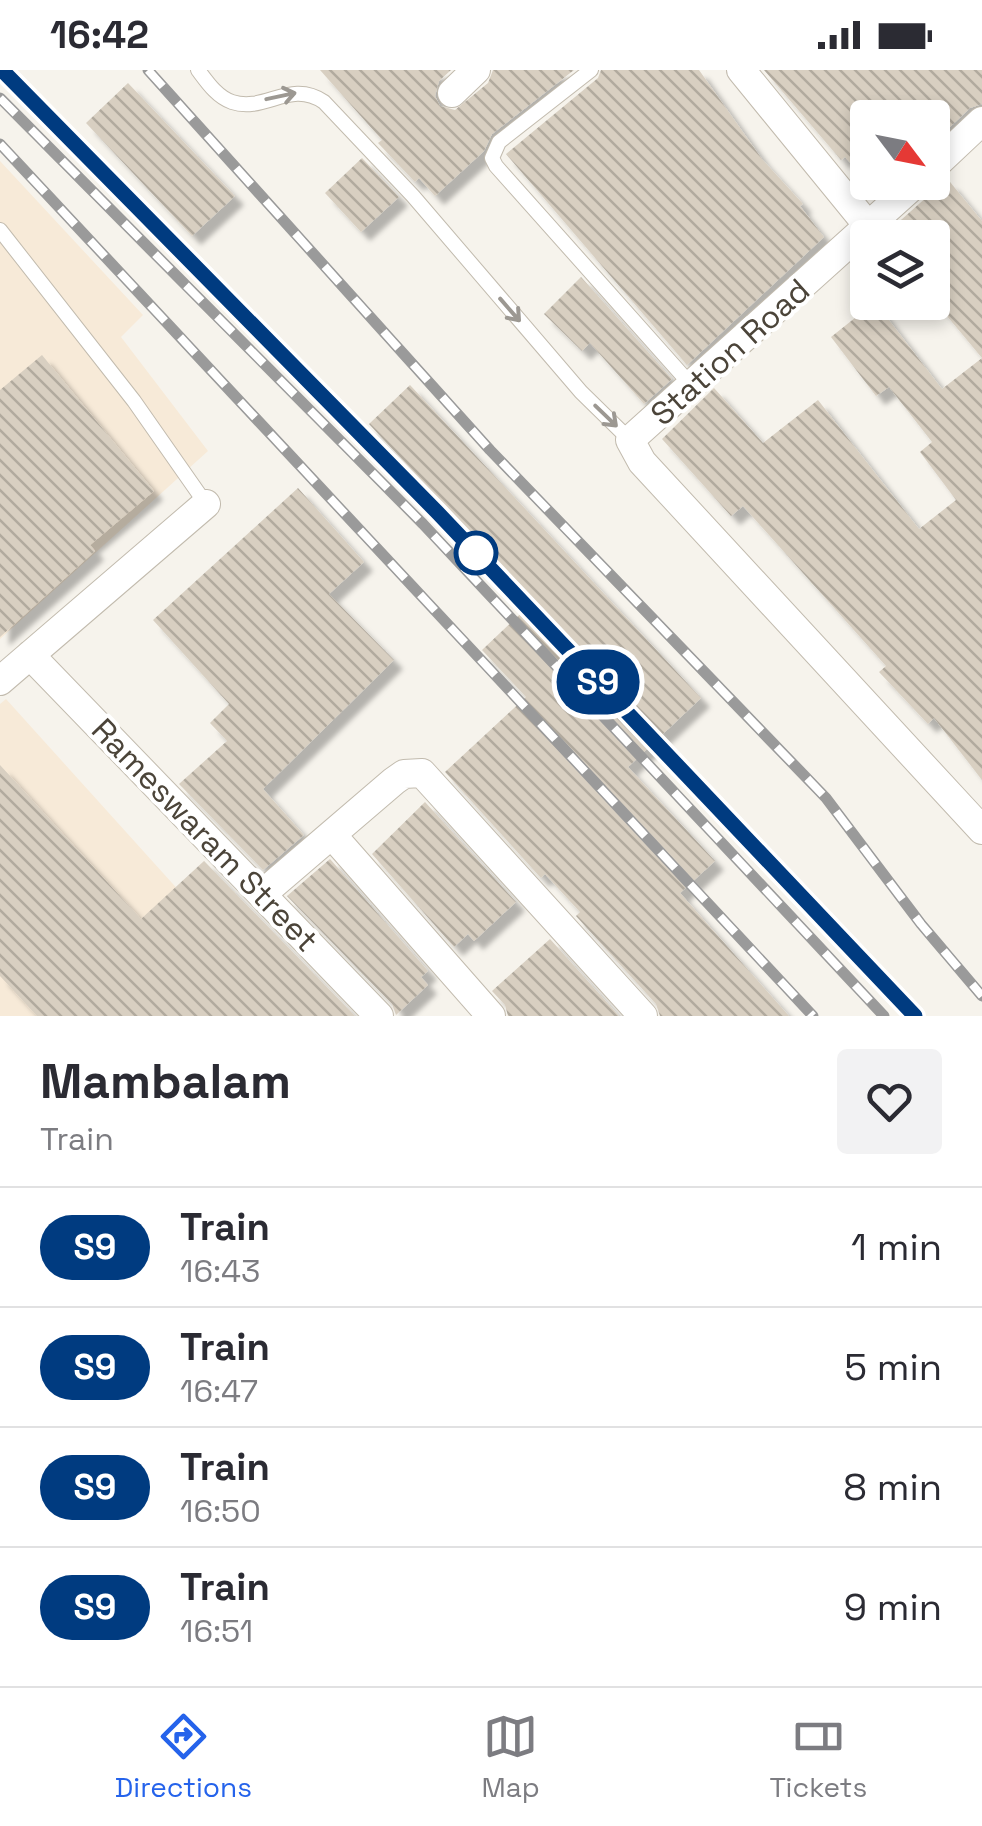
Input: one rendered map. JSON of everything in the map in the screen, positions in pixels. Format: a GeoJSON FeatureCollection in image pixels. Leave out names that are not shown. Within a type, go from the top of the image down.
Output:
{"type":"FeatureCollection","features":[{"type":"Feature","properties":{"kind":"street"},"geometry":{"type":"LineString","coordinates":[[452,93],[476,70]]}},
{"type":"Feature","properties":{"kind":"street"},"geometry":{"type":"LineString","coordinates":[[740,70],[863,220]]}},
{"type":"Feature","properties":{"kind":"street"},"geometry":{"type":"LineString","coordinates":[[950,151],[982,121]]}},
{"type":"Feature","properties":{"kind":"street","name":"Station Road"},"geometry":{"type":"LineString","coordinates":[[878,220],[899,200]]}},
{"type":"Feature","properties":{"kind":"street","name":"Station Road"},"geometry":{"type":"LineString","coordinates":[[630,440],[850,246]]}},
{"type":"Feature","properties":{"kind":"street"},"geometry":{"type":"LineString","coordinates":[[630,440],[642,462],[982,830]]}},
{"type":"Feature","properties":{"kind":"street"},"geometry":{"type":"LineString","coordinates":[[0,681],[206,504]]}},
{"type":"Feature","properties":{"kind":"street","name":"Rameswaram Street"},"geometry":{"type":"LineString","coordinates":[[30,655],[262,894],[371,1013]]}},
{"type":"Feature","properties":{"kind":"street"},"geometry":{"type":"LineString","coordinates":[[262,894],[394,780],[404,774],[422,774],[642,1016]]}},
{"type":"Feature","properties":{"kind":"street"},"geometry":{"type":"LineString","coordinates":[[332,836],[491,1016]]}},
{"type":"Feature","properties":{"kind":"lane"},"geometry":{"type":"LineString","coordinates":[[198,70],[230,102],[246,104],[296,92],[312,94],[324,102],[413,196],[581,392],[630,440]]}},
{"type":"Feature","properties":{"kind":"lane"},"geometry":{"type":"LineString","coordinates":[[591,70],[499,142],[492,158],[692,386]]}},
{"type":"Feature","properties":{"kind":"lane"},"geometry":{"type":"LineString","coordinates":[[0,230],[134,401],[206,504]]}},
{"type":"Feature","properties":{"kind":"shaded area"},"geometry":{"type":"Polygon","coordinates":[[[0,161],[143,315],[121,337],[208,451],[0,639],[0,161]]]}},
{"type":"Feature","properties":{"kind":"shaded area"},"geometry":{"type":"Polygon","coordinates":[[[6,699],[292,1016],[0,1016],[0,704],[6,699]]]}},
{"type":"Feature","properties":{"kind":"building"},"geometry":{"type":"Polygon","coordinates":[[[320,70],[451,70],[439,81],[435,96],[440,106],[455,110],[488,83],[493,70],[574,70],[492,134],[484,151],[435,196],[419,178],[415,182],[378,143],[382,140],[320,70]]]}},
{"type":"Feature","properties":{"kind":"building"},"geometry":{"type":"Polygon","coordinates":[[[601,70],[699,70],[824,237],[687,365],[506,154],[598,78],[601,70]]]}},
{"type":"Feature","properties":{"kind":"building"},"geometry":{"type":"Polygon","coordinates":[[[764,70],[982,70],[982,104],[970,108],[950,127],[950,100],[850,100],[850,162],[845,157],[841,160],[764,70]]]}},
{"type":"Feature","properties":{"kind":"building"},"geometry":{"type":"Polygon","coordinates":[[[128,83],[235,196],[192,236],[86,123],[128,83]]]}},
{"type":"Feature","properties":{"kind":"building"},"geometry":{"type":"Polygon","coordinates":[[[362,158],[399,197],[361,232],[325,193],[362,158]]]}},
{"type":"Feature","properties":{"kind":"building"},"geometry":{"type":"Polygon","coordinates":[[[950,182],[982,221],[982,358],[950,320],[950,220],[901,220],[923,200],[950,200],[950,182]]]}},
{"type":"Feature","properties":{"kind":"building"},"geometry":{"type":"Polygon","coordinates":[[[581,277],[672,379],[644,404],[590,343],[582,351],[544,314],[581,277]]]}},
{"type":"Feature","properties":{"kind":"building"},"geometry":{"type":"Polygon","coordinates":[[[852,320],[889,320],[942,389],[982,358],[982,780],[934,718],[928,724],[879,672],[886,666],[743,506],[731,516],[662,439],[714,388],[763,443],[818,400],[919,529],[956,500],[920,452],[932,442],[889,387],[876,396],[831,337],[852,320]]]}},
{"type":"Feature","properties":{"kind":"building"},"geometry":{"type":"Polygon","coordinates":[[[42,355],[154,491],[90,545],[95,551],[0,637],[0,390],[42,355]]]}},
{"type":"Feature","properties":{"kind":"building"},"geometry":{"type":"Polygon","coordinates":[[[410,385],[701,698],[628,767],[715,861],[680,893],[789,1016],[660,1016],[656,1004],[576,916],[580,912],[545,874],[541,878],[445,772],[526,697],[482,650],[534,601],[369,424],[410,385]]]}},
{"type":"Feature","properties":{"kind":"building"},"geometry":{"type":"Polygon","coordinates":[[[298,488],[364,562],[329,594],[394,660],[263,789],[304,835],[263,870],[179,784],[227,741],[210,723],[229,704],[153,620],[298,488]]]}},
{"type":"Feature","properties":{"kind":"building"},"geometry":{"type":"Polygon","coordinates":[[[0,765],[141,919],[204,861],[355,1016],[37,1016],[0,976],[0,765]]]}},
{"type":"Feature","properties":{"kind":"building"},"geometry":{"type":"Polygon","coordinates":[[[425,802],[516,902],[474,941],[468,934],[454,947],[372,854],[425,802]]]}},
{"type":"Feature","properties":{"kind":"building"},"geometry":{"type":"Polygon","coordinates":[[[330,859],[428,971],[421,977],[428,985],[396,1015],[392,1004],[287,896],[330,859]]]}},
{"type":"Feature","properties":{"kind":"building"},"geometry":{"type":"Polygon","coordinates":[[[550,939],[619,1016],[508,1016],[505,1005],[492,991],[550,939]]]}},
{"type":"Feature","properties":{"kind":"railway"},"geometry":{"type":"LineString","coordinates":[[2,70],[437,512],[915,1016]]}},
{"type":"Feature","properties":{"kind":"railway"},"geometry":{"type":"LineString","coordinates":[[148,70],[490,450],[826,798],[921,924],[982,996]]}},
{"type":"Feature","properties":{"kind":"railway"},"geometry":{"type":"LineString","coordinates":[[0,98],[423,524],[884,1016]]}},
{"type":"Feature","properties":{"kind":"railway"},"geometry":{"type":"LineString","coordinates":[[0,144],[813,1016]]}},
{"type":"Feature","properties":{"kind":"train","name":"S9"},"geometry":{"type":"LineString","coordinates":[[2,70],[437,512],[915,1016]]}}]}
